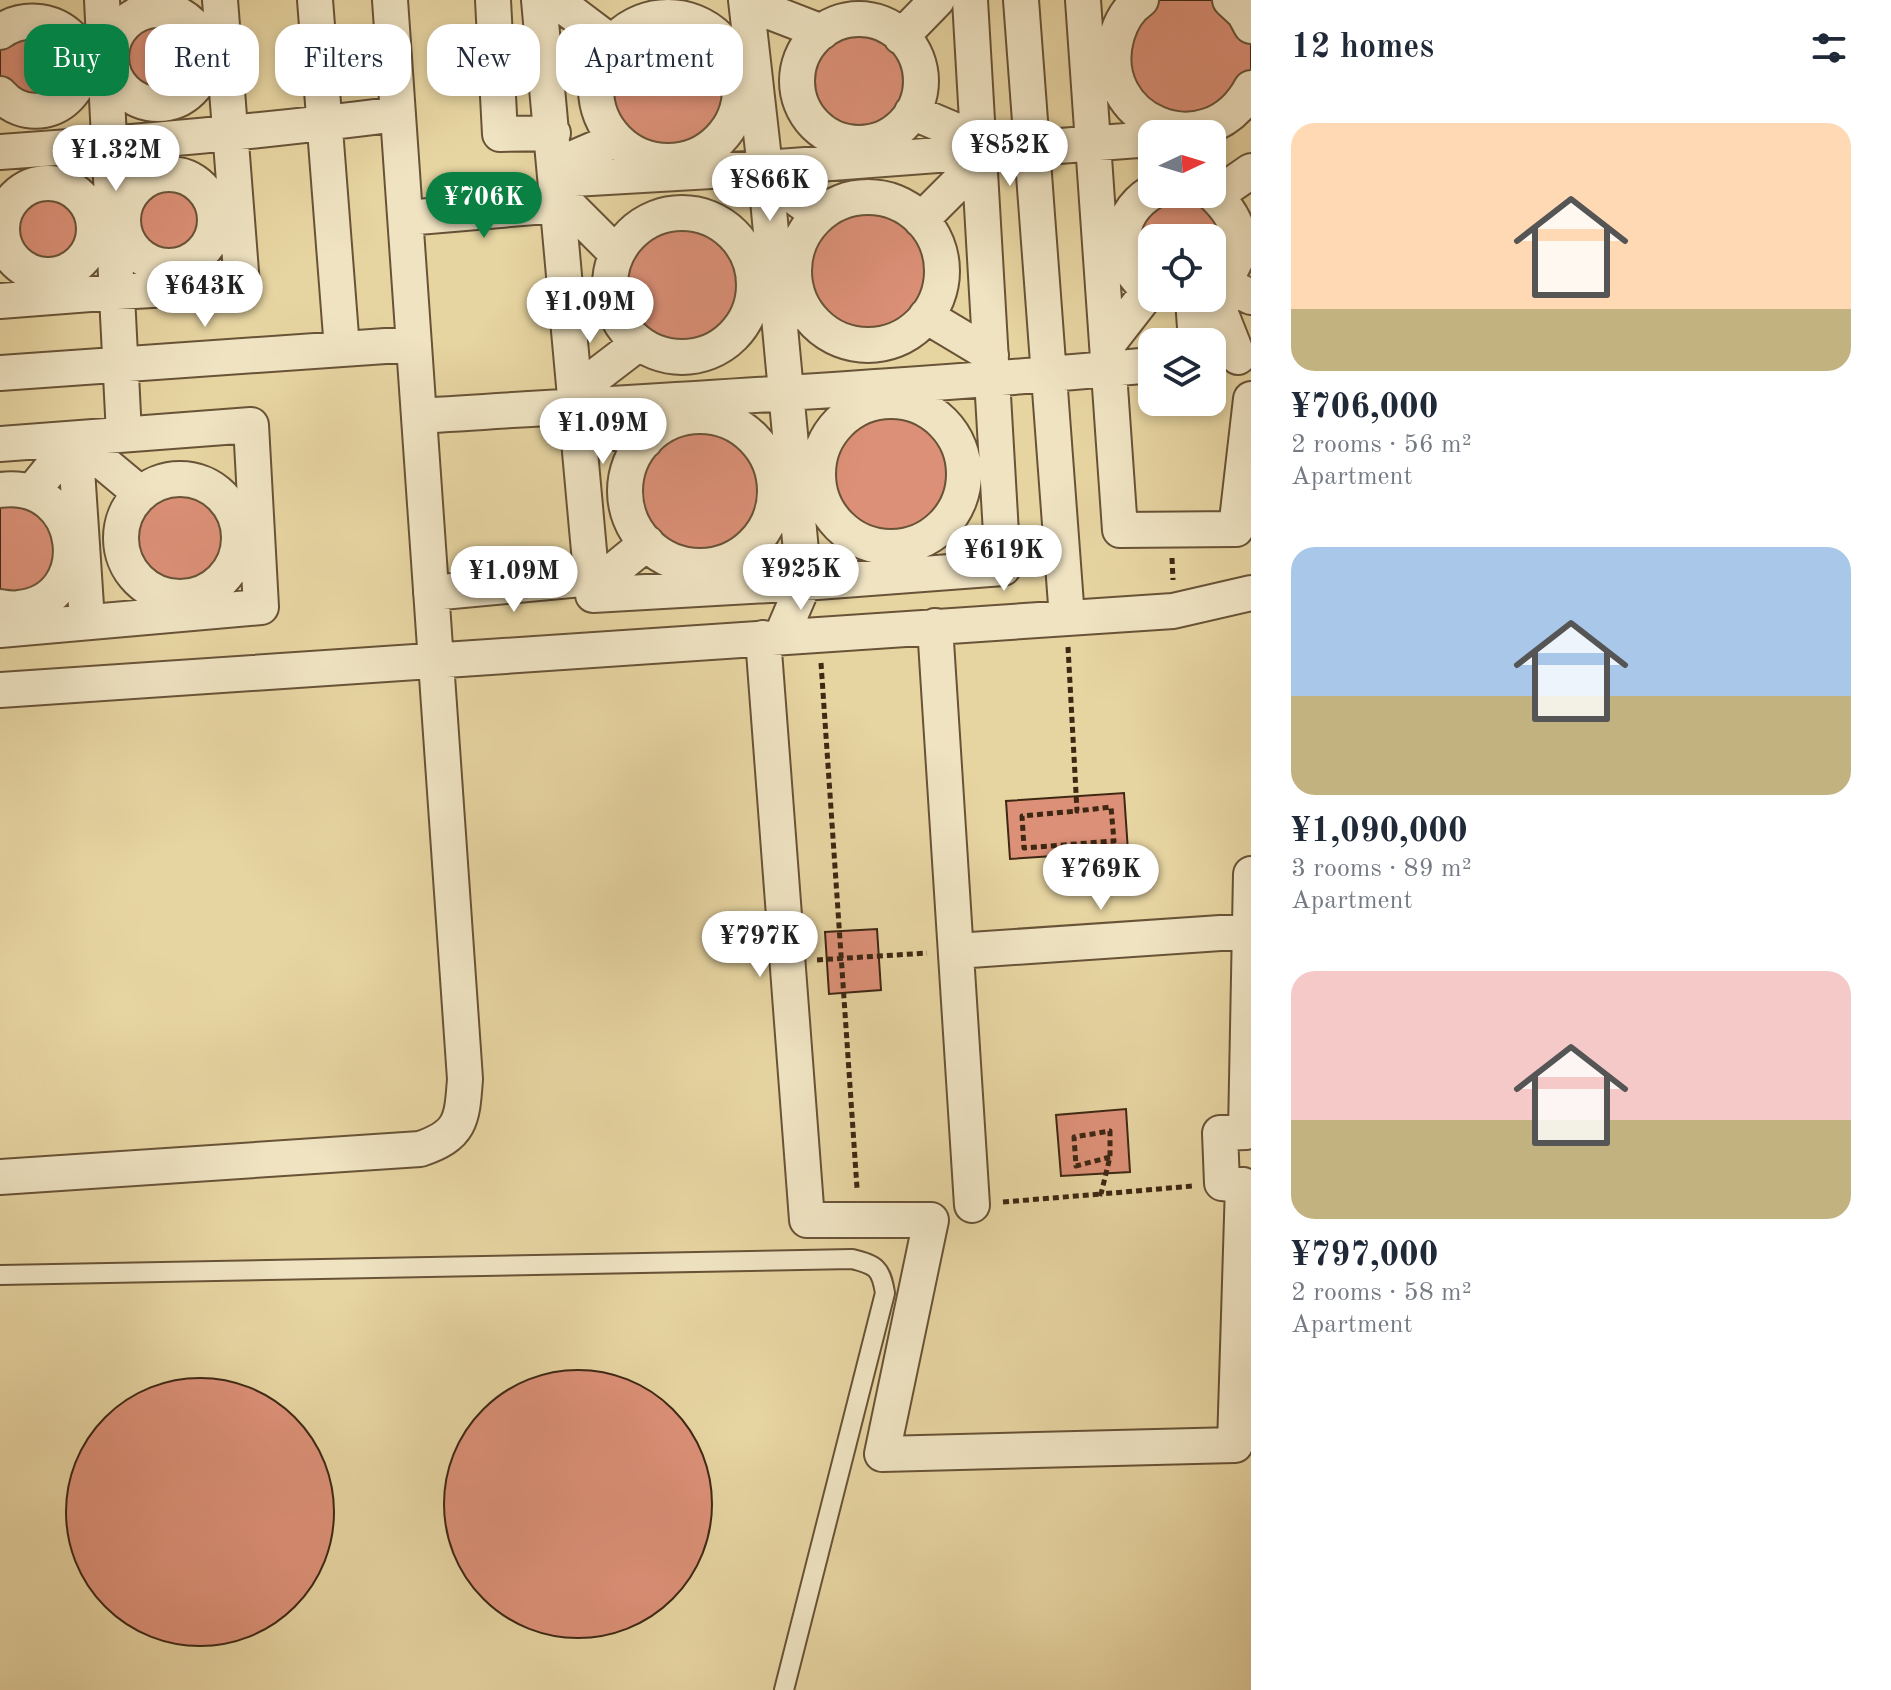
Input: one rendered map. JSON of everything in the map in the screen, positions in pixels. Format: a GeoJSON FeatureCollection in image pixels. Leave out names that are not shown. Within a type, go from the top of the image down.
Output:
{"type":"FeatureCollection","features":[{"type":"Feature","properties":{"kind":"street"},"geometry":{"type":"LineString","coordinates":[[0,32],[13,21],[92,0]]}},
{"type":"Feature","properties":{"kind":"street"},"geometry":{"type":"LineString","coordinates":[[101,24],[102,0]]}},
{"type":"Feature","properties":{"kind":"street"},"geometry":{"type":"LineString","coordinates":[[217,24],[220,0]]}},
{"type":"Feature","properties":{"kind":"street"},"geometry":{"type":"LineString","coordinates":[[315,0],[342,349]]}},
{"type":"Feature","properties":{"kind":"street"},"geometry":{"type":"LineString","coordinates":[[0,1177],[420,1149],[438,1143],[454,1131],[462,1112],[465,1079],[390,0]]}},
{"type":"Feature","properties":{"kind":"street"},"geometry":{"type":"LineString","coordinates":[[493,0],[500,134],[556,176],[617,254]]}},
{"type":"Feature","properties":{"kind":"street"},"geometry":{"type":"LineString","coordinates":[[539,0],[593,595],[706,577],[804,579],[906,560],[985,569],[1003,568],[970,0]]}},
{"type":"Feature","properties":{"kind":"street"},"geometry":{"type":"LineString","coordinates":[[555,0],[587,24]]}},
{"type":"Feature","properties":{"kind":"street"},"geometry":{"type":"LineString","coordinates":[[901,37],[937,0]]}},
{"type":"Feature","properties":{"kind":"street"},"geometry":{"type":"LineString","coordinates":[[1021,0],[1067,618]]}},
{"type":"Feature","properties":{"kind":"street"},"geometry":{"type":"LineString","coordinates":[[1083,0],[1101,63],[1093,140],[1112,248],[1108,357],[1120,530],[1236,529],[1251,399]]}},
{"type":"Feature","properties":{"kind":"street"},"geometry":{"type":"LineString","coordinates":[[712,24],[741,1]]}},
{"type":"Feature","properties":{"kind":"street"},"geometry":{"type":"LineString","coordinates":[[741,1],[822,32]]}},
{"type":"Feature","properties":{"kind":"street"},"geometry":{"type":"LineString","coordinates":[[741,1],[748,87],[765,171],[804,579]]}},
{"type":"Feature","properties":{"kind":"street"},"geometry":{"type":"LineString","coordinates":[[1101,63],[1113,47],[1129,3]]}},
{"type":"Feature","properties":{"kind":"street"},"geometry":{"type":"LineString","coordinates":[[127,24],[156,8],[189,24]]}},
{"type":"Feature","properties":{"kind":"street"},"geometry":{"type":"LineString","coordinates":[[636,24],[663,8],[698,24]]}},
{"type":"Feature","properties":{"kind":"street"},"geometry":{"type":"LineString","coordinates":[[865,152],[856,144],[836,139],[819,129],[806,114],[798,95],[797,74],[803,54],[815,37],[832,25],[852,19],[858,10],[872,21],[892,28],[907,42],[917,61],[916,96],[908,119],[865,152],[866,197]]}},
{"type":"Feature","properties":{"kind":"street"},"geometry":{"type":"LineString","coordinates":[[1101,63],[1114,72],[1123,95],[1140,120]]}},
{"type":"Feature","properties":{"kind":"street"},"geometry":{"type":"LineString","coordinates":[[916,96],[975,77]]}},
{"type":"Feature","properties":{"kind":"street"},"geometry":{"type":"LineString","coordinates":[[743,78],[748,87]]}},
{"type":"Feature","properties":{"kind":"street"},"geometry":{"type":"LineString","coordinates":[[748,87],[798,86]]}},
{"type":"Feature","properties":{"kind":"street"},"geometry":{"type":"LineString","coordinates":[[129,87],[164,97],[231,130]]}},
{"type":"Feature","properties":{"kind":"street"},"geometry":{"type":"LineString","coordinates":[[595,96],[601,120],[615,140],[636,155],[660,162],[685,161],[708,150],[726,133],[748,87]]}},
{"type":"Feature","properties":{"kind":"street"},"geometry":{"type":"LineString","coordinates":[[2,101],[20,109],[53,106],[66,96]]}},
{"type":"Feature","properties":{"kind":"street"},"geometry":{"type":"LineString","coordinates":[[103,96],[117,234],[116,286],[124,434]]}},
{"type":"Feature","properties":{"kind":"street"},"geometry":{"type":"LineString","coordinates":[[223,96],[231,130],[226,215],[241,276],[242,285],[186,268],[116,286],[37,274],[23,268],[5,252],[5,197],[46,183],[65,186],[78,194],[93,220],[117,234],[152,263],[241,276]]}},
{"type":"Feature","properties":{"kind":"street"},"geometry":{"type":"LineString","coordinates":[[549,98],[580,96]]}},
{"type":"Feature","properties":{"kind":"street"},"geometry":{"type":"LineString","coordinates":[[916,96],[979,151]]}},
{"type":"Feature","properties":{"kind":"street"},"geometry":{"type":"LineString","coordinates":[[164,97],[169,138],[184,179],[226,215]]}},
{"type":"Feature","properties":{"kind":"street"},"geometry":{"type":"LineString","coordinates":[[78,194],[109,146],[164,97]]}},
{"type":"Feature","properties":{"kind":"street"},"geometry":{"type":"LineString","coordinates":[[53,106],[109,146],[133,192]]}},
{"type":"Feature","properties":{"kind":"street"},"geometry":{"type":"LineString","coordinates":[[46,183],[44,149],[53,106]]}},
{"type":"Feature","properties":{"kind":"street"},"geometry":{"type":"LineString","coordinates":[[1223,120],[1249,107]]}},
{"type":"Feature","properties":{"kind":"street"},"geometry":{"type":"LineString","coordinates":[[0,152],[109,146],[231,130],[324,124],[398,114]]}},
{"type":"Feature","properties":{"kind":"street"},"geometry":{"type":"LineString","coordinates":[[406,218],[556,176],[765,171],[865,152],[1032,148],[1093,140],[1138,127]]}},
{"type":"Feature","properties":{"kind":"street"},"geometry":{"type":"LineString","coordinates":[[729,230],[765,171],[819,129]]}},
{"type":"Feature","properties":{"kind":"street"},"geometry":{"type":"LineString","coordinates":[[117,234],[128,199],[137,187],[149,178],[184,179],[231,130]]}},
{"type":"Feature","properties":{"kind":"street"},"geometry":{"type":"LineString","coordinates":[[722,137],[819,215]]}},
{"type":"Feature","properties":{"kind":"street"},"geometry":{"type":"LineString","coordinates":[[556,176],[615,140]]}},
{"type":"Feature","properties":{"kind":"street"},"geometry":{"type":"LineString","coordinates":[[921,220],[979,151]]}},
{"type":"Feature","properties":{"kind":"street"},"geometry":{"type":"LineString","coordinates":[[1226,187],[1251,171]]}},
{"type":"Feature","properties":{"kind":"street"},"geometry":{"type":"LineString","coordinates":[[682,173],[688,213]]}},
{"type":"Feature","properties":{"kind":"street"},"geometry":{"type":"LineString","coordinates":[[921,220],[892,201],[866,197],[841,201],[819,215],[803,235],[795,260],[775,281],[754,296],[746,320],[731,340],[710,352],[686,358],[661,355],[639,343],[622,325],[612,303],[610,278],[617,254],[631,234],[649,221],[671,213],[688,213],[714,220],[729,230],[746,250],[753,272],[775,281],[795,285],[803,307],[817,326],[836,339],[859,345],[882,344],[904,336],[922,322],[935,303],[942,280],[940,257],[931,233],[921,220]]}},
{"type":"Feature","properties":{"kind":"street"},"geometry":{"type":"LineString","coordinates":[[1112,248],[1138,203]]}},
{"type":"Feature","properties":{"kind":"street"},"geometry":{"type":"LineString","coordinates":[[1226,206],[1245,240],[1226,279]]}},
{"type":"Feature","properties":{"kind":"street"},"geometry":{"type":"LineString","coordinates":[[186,268],[226,215]]}},
{"type":"Feature","properties":{"kind":"street"},"geometry":{"type":"LineString","coordinates":[[0,301],[62,278],[89,250],[94,235],[117,234]]}},
{"type":"Feature","properties":{"kind":"street"},"geometry":{"type":"LineString","coordinates":[[1112,248],[1138,282]]}},
{"type":"Feature","properties":{"kind":"street"},"geometry":{"type":"LineString","coordinates":[[941,269],[986,269]]}},
{"type":"Feature","properties":{"kind":"street"},"geometry":{"type":"LineString","coordinates":[[566,296],[611,291]]}},
{"type":"Feature","properties":{"kind":"street"},"geometry":{"type":"LineString","coordinates":[[1108,357],[1142,312]]}},
{"type":"Feature","properties":{"kind":"street"},"geometry":{"type":"LineString","coordinates":[[1220,312],[1234,358]]}},
{"type":"Feature","properties":{"kind":"street"},"geometry":{"type":"LineString","coordinates":[[926,316],[992,374]]}},
{"type":"Feature","properties":{"kind":"street"},"geometry":{"type":"LineString","coordinates":[[753,437],[830,334]]}},
{"type":"Feature","properties":{"kind":"street"},"geometry":{"type":"LineString","coordinates":[[731,340],[786,395],[832,432]]}},
{"type":"Feature","properties":{"kind":"street"},"geometry":{"type":"LineString","coordinates":[[576,406],[639,343]]}},
{"type":"Feature","properties":{"kind":"street"},"geometry":{"type":"LineString","coordinates":[[0,373],[414,344]]}},
{"type":"Feature","properties":{"kind":"street"},"geometry":{"type":"LineString","coordinates":[[706,577],[750,548],[765,529],[774,506],[796,483],[819,467],[825,444],[838,424],[857,410],[879,402],[885,394],[882,344]]}},
{"type":"Feature","properties":{"kind":"street"},"geometry":{"type":"LineString","coordinates":[[695,356],[697,408]]}},
{"type":"Feature","properties":{"kind":"street"},"geometry":{"type":"LineString","coordinates":[[419,416],[576,406],[697,408],[786,395],[885,394],[992,374],[1049,375],[1108,357],[1138,362]]}},
{"type":"Feature","properties":{"kind":"street"},"geometry":{"type":"LineString","coordinates":[[931,414],[992,374]]}},
{"type":"Feature","properties":{"kind":"street"},"geometry":{"type":"LineString","coordinates":[[885,394],[926,409],[945,424],[958,443],[964,467],[963,491],[953,514],[937,532],[915,544],[906,560]]}},
{"type":"Feature","properties":{"kind":"street"},"geometry":{"type":"LineString","coordinates":[[576,406],[645,441]]}},
{"type":"Feature","properties":{"kind":"street"},"geometry":{"type":"LineString","coordinates":[[697,408],[707,415],[732,422],[753,437],[768,458],[796,483],[820,490],[829,513],[845,532],[867,544],[891,548],[906,560]]}},
{"type":"Feature","properties":{"kind":"street"},"geometry":{"type":"LineString","coordinates":[[697,408],[659,427],[640,445],[629,468],[625,493],[630,517],[642,538],[660,554],[706,577]]}},
{"type":"Feature","properties":{"kind":"street"},"geometry":{"type":"LineString","coordinates":[[10,618],[87,621],[185,605],[261,607],[248,534],[251,425],[4,444],[15,490]]}},
{"type":"Feature","properties":{"kind":"street"},"geometry":{"type":"LineString","coordinates":[[172,430],[175,479]]}},
{"type":"Feature","properties":{"kind":"street"},"geometry":{"type":"LineString","coordinates":[[211,488],[251,436]]}},
{"type":"Feature","properties":{"kind":"street"},"geometry":{"type":"LineString","coordinates":[[15,490],[75,439]]}},
{"type":"Feature","properties":{"kind":"street"},"geometry":{"type":"LineString","coordinates":[[75,439],[141,494]]}},
{"type":"Feature","properties":{"kind":"street"},"geometry":{"type":"LineString","coordinates":[[75,439],[77,546],[87,621]]}},
{"type":"Feature","properties":{"kind":"street"},"geometry":{"type":"LineString","coordinates":[[185,605],[146,586],[127,563],[121,534],[125,516],[134,500],[149,487],[166,480],[185,478],[203,483],[219,493],[231,508],[238,525],[248,534]]}},
{"type":"Feature","properties":{"kind":"street"},"geometry":{"type":"LineString","coordinates":[[15,490],[49,501],[62,516],[77,546]]}},
{"type":"Feature","properties":{"kind":"street"},"geometry":{"type":"LineString","coordinates":[[584,496],[625,493]]}},
{"type":"Feature","properties":{"kind":"street"},"geometry":{"type":"LineString","coordinates":[[840,526],[804,579],[772,637],[788,962],[807,1220],[931,1220],[882,1454],[1235,1445],[1243,1185],[1222,1183],[1220,1133],[1246,1132],[1251,874]]}},
{"type":"Feature","properties":{"kind":"street"},"geometry":{"type":"LineString","coordinates":[[943,526],[985,569]]}},
{"type":"Feature","properties":{"kind":"street"},"geometry":{"type":"LineString","coordinates":[[185,605],[220,581],[233,565],[239,545],[248,534]]}},
{"type":"Feature","properties":{"kind":"street"},"geometry":{"type":"LineString","coordinates":[[77,546],[122,543]]}},
{"type":"Feature","properties":{"kind":"street"},"geometry":{"type":"LineString","coordinates":[[431,593],[592,582],[647,543]]}},
{"type":"Feature","properties":{"kind":"street"},"geometry":{"type":"LineString","coordinates":[[10,618],[50,594],[67,574],[77,546]]}},
{"type":"Feature","properties":{"kind":"street"},"geometry":{"type":"LineString","coordinates":[[226,573],[261,598]]}},
{"type":"Feature","properties":{"kind":"street"},"geometry":{"type":"LineString","coordinates":[[87,621],[139,580]]}},
{"type":"Feature","properties":{"kind":"street"},"geometry":{"type":"LineString","coordinates":[[0,690],[1173,611],[1251,593]]}},
{"type":"Feature","properties":{"kind":"street"},"geometry":{"type":"LineString","coordinates":[[50,594],[87,621]]}},
{"type":"Feature","properties":{"kind":"street"},"geometry":{"type":"LineString","coordinates":[[935,626],[972,1205]]}},
{"type":"Feature","properties":{"kind":"street"},"geometry":{"type":"LineString","coordinates":[[956,951],[1250,931]]}},
{"type":"Feature","properties":{"kind":"lane"},"geometry":{"type":"LineString","coordinates":[[0,1275],[852,1259],[872,1264],[882,1277],[885,1293],[784,1690]]}},
{"type":"Feature","properties":{"kind":"path"},"geometry":{"type":"LineString","coordinates":[[1172,529],[1173,611]]}},
{"type":"Feature","properties":{"kind":"path"},"geometry":{"type":"LineString","coordinates":[[1067,618],[1077,811]]}},
{"type":"Feature","properties":{"kind":"path"},"geometry":{"type":"LineString","coordinates":[[819,635],[859,1220]]}},
{"type":"Feature","properties":{"kind":"path"},"geometry":{"type":"LineString","coordinates":[[1111,807],[1114,841],[1024,848],[1022,816],[1077,811],[1111,807]]}},
{"type":"Feature","properties":{"kind":"path"},"geometry":{"type":"LineString","coordinates":[[788,962],[956,951]]}},
{"type":"Feature","properties":{"kind":"path"},"geometry":{"type":"LineString","coordinates":[[1101,1194],[1110,1157],[1110,1131],[1074,1137],[1076,1166],[1110,1157]]}},
{"type":"Feature","properties":{"kind":"path"},"geometry":{"type":"LineString","coordinates":[[972,1205],[1222,1183]]}},
{"type":"Feature","properties":{"kind":"building"},"geometry":{"type":"Polygon","coordinates":[[[1152,0],[1219,0],[1251,41],[1251,75],[1231,109],[1178,120],[1162,120],[1118,58],[1152,0]]]}},
{"type":"Feature","properties":{"kind":"building"},"geometry":{"type":"Polygon","coordinates":[[[157,14],[172,16],[184,24],[145,24],[145,96],[174,96],[171,98],[145,97],[129,88],[129,26],[142,17],[157,14]]]}},
{"type":"Feature","properties":{"kind":"building"},"geometry":{"type":"Polygon","coordinates":[[[21,23],[24,25],[24,96],[0,89],[0,38],[21,23]]]}},
{"type":"Feature","properties":{"kind":"building"},"geometry":{"type":"Polygon","coordinates":[[[858,29],[878,33],[895,44],[906,61],[910,81],[906,101],[895,118],[878,129],[858,133],[838,129],[821,118],[810,101],[806,81],[810,61],[821,44],[838,33],[858,29]]]}},
{"type":"Feature","properties":{"kind":"building"},"geometry":{"type":"Polygon","coordinates":[[[24,96],[53,96],[49,103],[24,96]]]}},
{"type":"Feature","properties":{"kind":"building"},"geometry":{"type":"Polygon","coordinates":[[[602,96],[732,96],[728,114],[714,136],[692,150],[667,155],[642,150],[620,136],[602,96]]]}},
{"type":"Feature","properties":{"kind":"building"},"geometry":{"type":"Polygon","coordinates":[[[170,178],[186,181],[200,190],[209,204],[212,220],[209,236],[200,250],[186,259],[170,262],[154,259],[140,250],[131,236],[128,220],[131,204],[140,190],[154,181],[170,178]]]}},
{"type":"Feature","properties":{"kind":"building"},"geometry":{"type":"Polygon","coordinates":[[[47,186],[63,189],[77,198],[86,212],[89,228],[86,244],[77,258],[63,267],[47,270],[31,267],[17,258],[8,244],[5,228],[8,212],[17,198],[31,189],[47,186]]]}},
{"type":"Feature","properties":{"kind":"building"},"geometry":{"type":"Polygon","coordinates":[[[869,203],[894,208],[916,222],[930,244],[935,269],[930,294],[916,316],[894,330],[869,335],[844,330],[822,316],[808,294],[803,269],[808,244],[822,222],[844,208],[869,203]]]}},
{"type":"Feature","properties":{"kind":"building"},"geometry":{"type":"Polygon","coordinates":[[[1153,208],[1213,208],[1233,232],[1226,250],[1226,224],[1142,224],[1153,208]]]}},
{"type":"Feature","properties":{"kind":"building"},"geometry":{"type":"Polygon","coordinates":[[[683,218],[708,223],[730,237],[744,259],[749,284],[744,309],[730,331],[708,345],[683,350],[658,345],[636,331],[622,309],[617,284],[622,259],[636,237],[658,223],[683,218]]]}},
{"type":"Feature","properties":{"kind":"building"},"geometry":{"type":"Polygon","coordinates":[[[1138,230],[1138,258],[1130,242],[1138,230]]]}},
{"type":"Feature","properties":{"kind":"building"},"geometry":{"type":"Polygon","coordinates":[[[892,407],[917,412],[939,426],[953,448],[958,473],[953,498],[939,520],[917,534],[892,539],[867,534],[845,520],[831,498],[826,473],[831,448],[845,426],[867,412],[892,407]]]}},
{"type":"Feature","properties":{"kind":"building"},"geometry":{"type":"Polygon","coordinates":[[[700,425],[725,430],[747,444],[761,466],[766,491],[761,516],[747,538],[725,552],[700,557],[675,552],[653,538],[639,516],[634,491],[639,466],[653,444],[675,430],[700,425]]]}},
{"type":"Feature","properties":{"kind":"building"},"geometry":{"type":"Polygon","coordinates":[[[180,485],[200,489],[218,500],[229,518],[233,538],[229,558],[218,576],[200,587],[180,591],[160,587],[142,576],[131,558],[127,538],[131,518],[142,500],[160,489],[180,485]]]}},
{"type":"Feature","properties":{"kind":"building"},"geometry":{"type":"Polygon","coordinates":[[[0,496],[59,520],[49,589],[0,600],[0,496]]]}},
{"type":"Feature","properties":{"kind":"building"},"geometry":{"type":"Polygon","coordinates":[[[1124,793],[1128,851],[1010,859],[1006,801],[1124,793]]]}},
{"type":"Feature","properties":{"kind":"building"},"geometry":{"type":"Polygon","coordinates":[[[877,929],[881,990],[829,994],[825,932],[877,929]]]}},
{"type":"Feature","properties":{"kind":"building"},"geometry":{"type":"Polygon","coordinates":[[[1126,1109],[1130,1172],[1061,1176],[1056,1115],[1126,1109]]]}},
{"type":"Feature","properties":{"kind":"building"},"geometry":{"type":"Polygon","coordinates":[[[565,1370],[591,1370],[617,1375],[641,1385],[673,1409],[690,1429],[707,1465],[712,1504],[707,1543],[690,1579],[673,1599],[653,1616],[617,1633],[591,1638],[565,1638],[539,1633],[515,1623],[493,1608],[474,1589],[459,1567],[449,1543],[444,1517],[444,1491],[449,1465],[459,1441],[474,1419],[493,1400],[515,1385],[539,1375],[565,1370]]]}},
{"type":"Feature","properties":{"kind":"building"},"geometry":{"type":"Polygon","coordinates":[[[187,1378],[213,1378],[239,1383],[263,1393],[295,1417],[312,1437],[329,1473],[334,1512],[329,1551],[312,1587],[295,1607],[275,1624],[239,1641],[213,1646],[187,1646],[161,1641],[137,1631],[115,1616],[96,1597],[81,1575],[71,1551],[66,1525],[66,1499],[71,1473],[81,1449],[96,1427],[115,1408],[137,1393],[161,1383],[187,1378]]]}}]}
